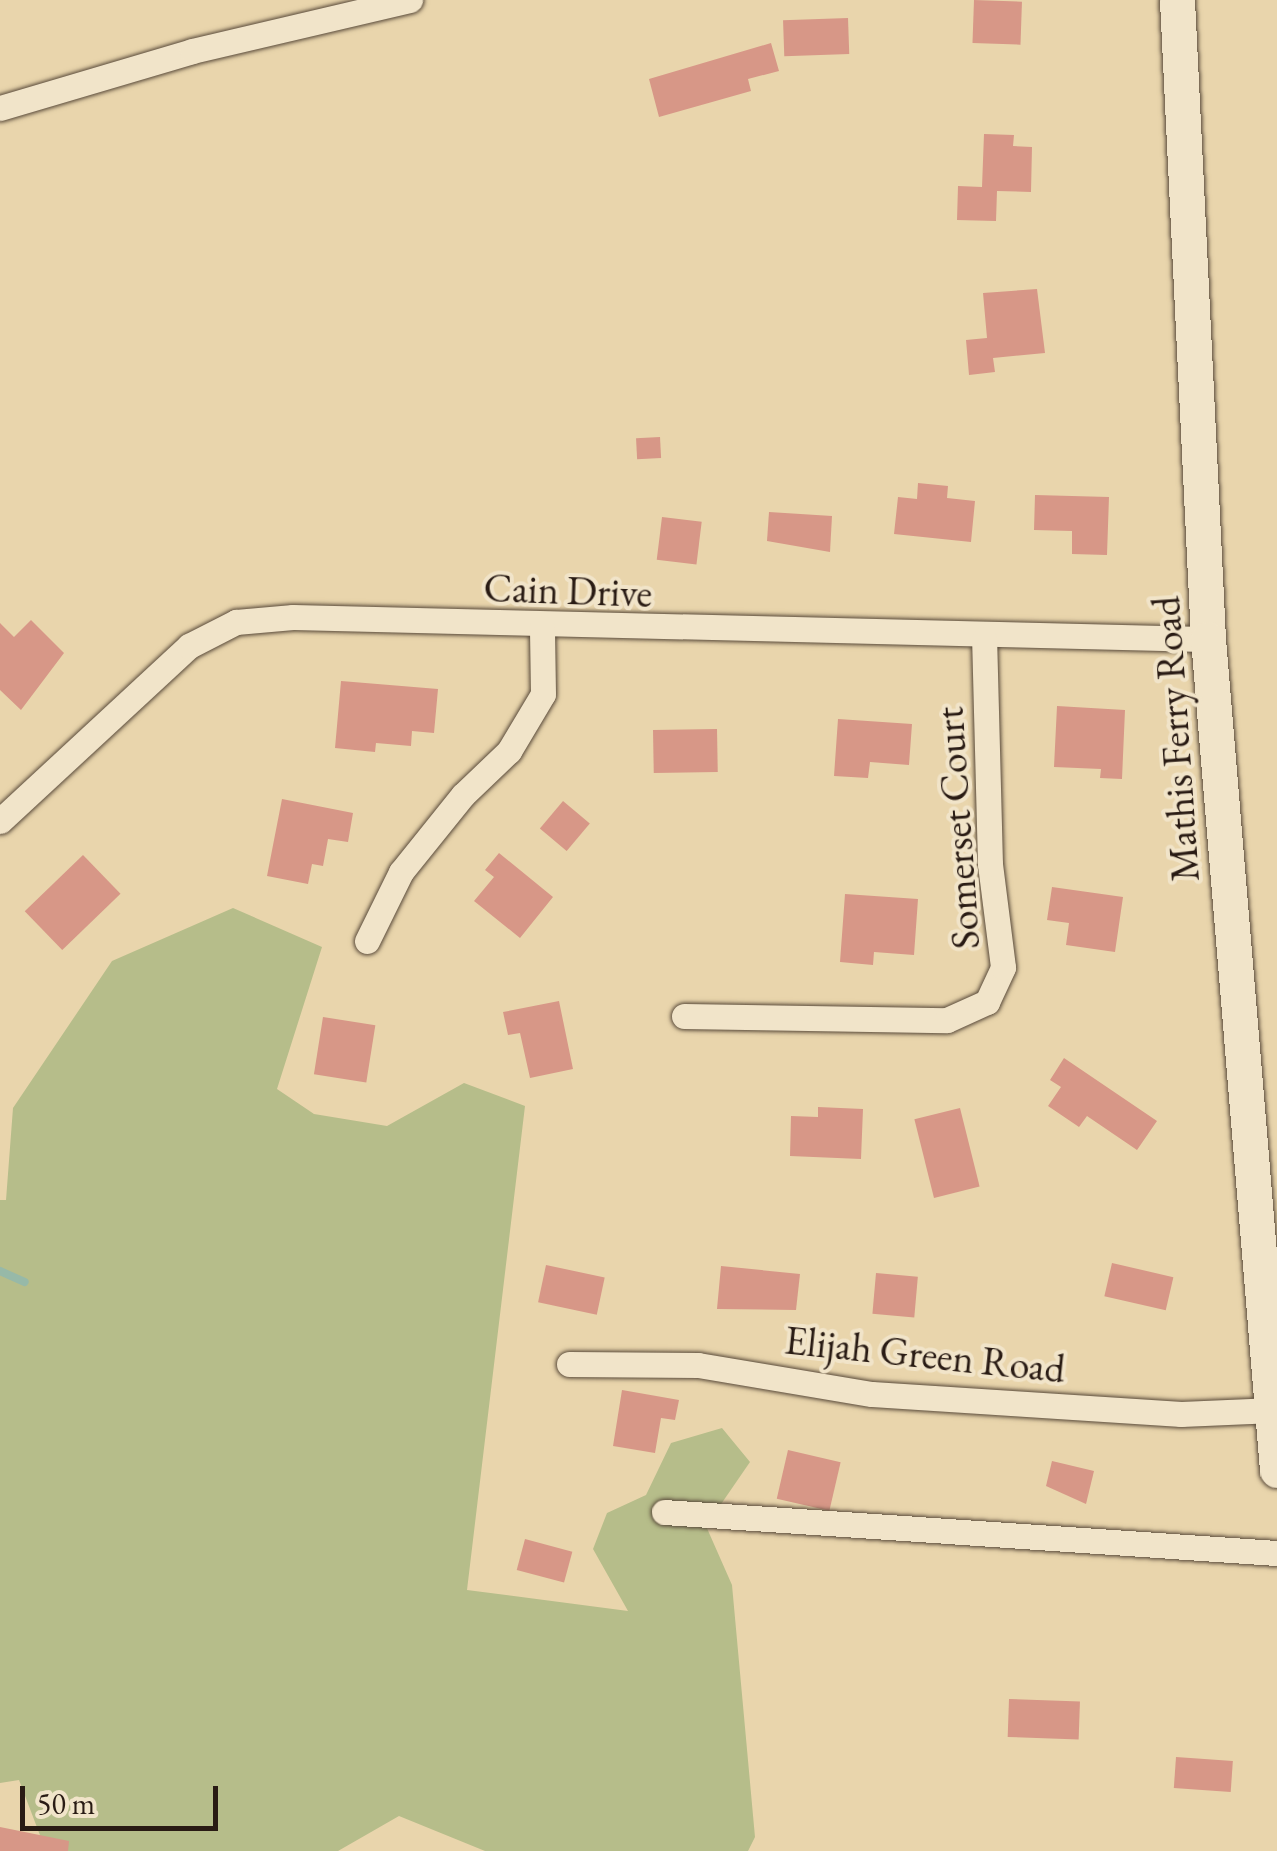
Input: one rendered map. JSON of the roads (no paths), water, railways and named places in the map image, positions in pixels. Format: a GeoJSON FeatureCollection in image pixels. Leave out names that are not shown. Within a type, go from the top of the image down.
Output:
{"type":"FeatureCollection","features":[{"type":"Feature","properties":{"kind":"main road","name":"Mathis Ferry Road"},"geometry":{"type":"LineString","coordinates":[[1177,0],[1208,639],[1277,1470]]}},
{"type":"Feature","properties":{"kind":"street"},"geometry":{"type":"LineString","coordinates":[[0,108],[192,51],[410,0]]}},
{"type":"Feature","properties":{"kind":"street","name":"Cain Drive"},"geometry":{"type":"LineString","coordinates":[[0,821],[189,646],[236,622],[293,617],[542,628],[984,639],[1208,639]]}},
{"type":"Feature","properties":{"kind":"street"},"geometry":{"type":"LineString","coordinates":[[367,942],[401,872],[509,751],[543,694],[542,628]]}},
{"type":"Feature","properties":{"kind":"street","name":"Somerset Court"},"geometry":{"type":"LineString","coordinates":[[684,1016],[947,1020],[987,1002],[1003,968],[990,864],[984,639]]}},
{"type":"Feature","properties":{"kind":"street","name":"Elijah Green Road"},"geometry":{"type":"LineString","coordinates":[[568,1364],[698,1365],[872,1394],[1142,1412],[1274,1410]]}},
{"type":"Feature","properties":{"kind":"street"},"geometry":{"type":"LineString","coordinates":[[664,1512],[1277,1553]]}},
{"type":"Feature","properties":{"kind":"waterway"},"geometry":{"type":"LineString","coordinates":[[0,1271],[25,1282]]}}]}
